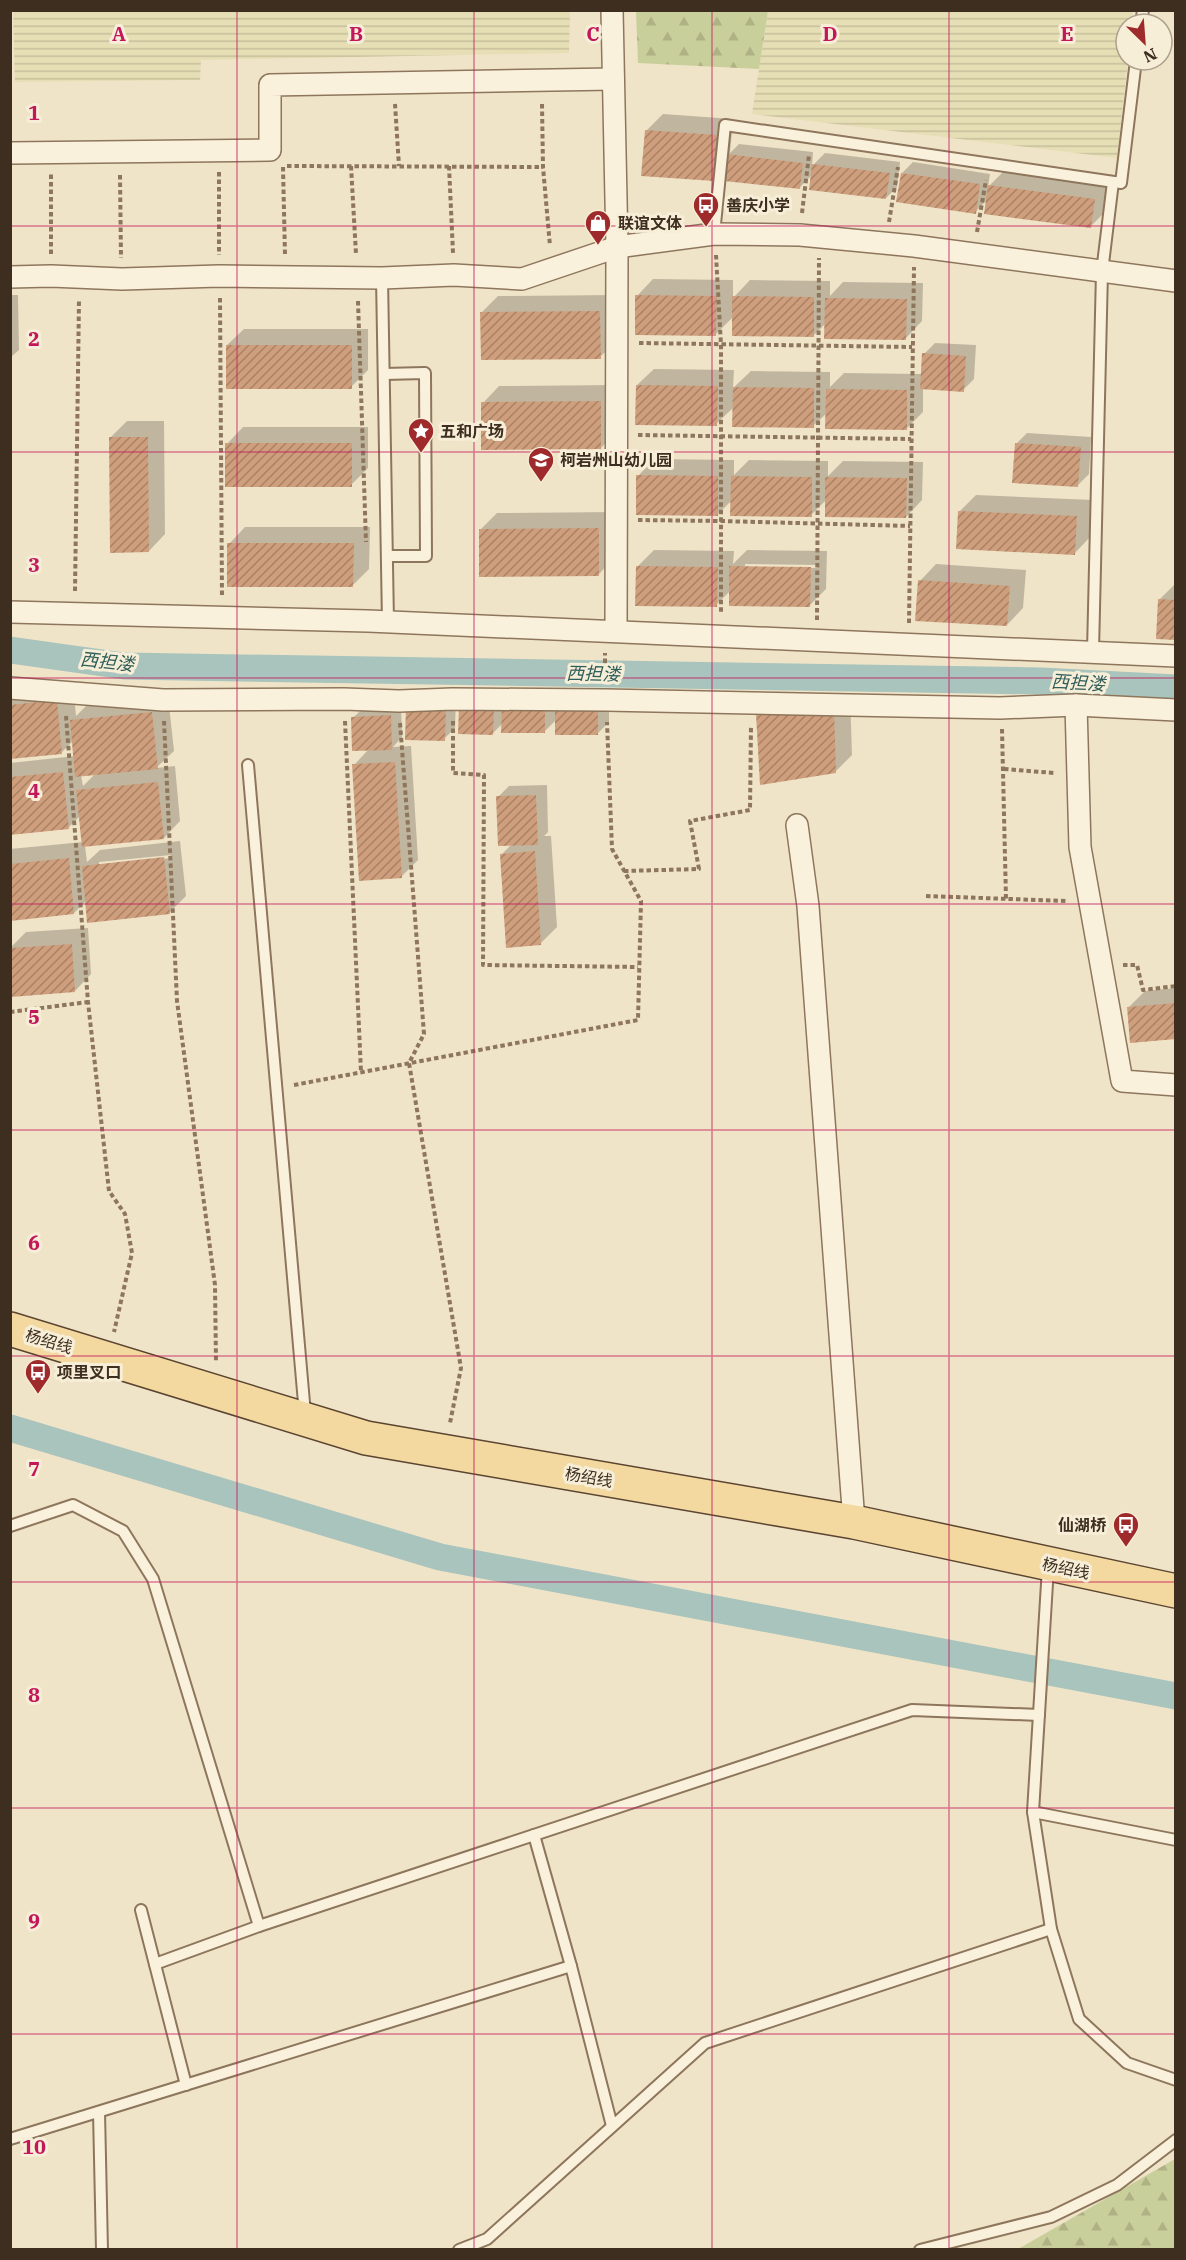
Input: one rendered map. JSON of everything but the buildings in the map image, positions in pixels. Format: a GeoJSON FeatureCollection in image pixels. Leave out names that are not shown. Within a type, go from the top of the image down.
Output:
{"type":"FeatureCollection","features":[{"type":"Feature","properties":{"kind":"main road","name":"杨绍线"},"geometry":{"type":"LineString","coordinates":[[10,1329],[366,1438],[854,1522],[1176,1591]]}},
{"type":"Feature","properties":{"kind":"street"},"geometry":{"type":"LineString","coordinates":[[611,631],[617,435],[617,247],[612,10]]}},
{"type":"Feature","properties":{"kind":"street"},"geometry":{"type":"LineString","coordinates":[[10,153],[270,150],[270,85],[613,79]]}},
{"type":"Feature","properties":{"kind":"street"},"geometry":{"type":"LineString","coordinates":[[10,277],[382,278],[454,275],[522,279],[617,247],[714,234],[809,236],[885,243],[1176,281]]}},
{"type":"Feature","properties":{"kind":"street"},"geometry":{"type":"LineString","coordinates":[[10,612],[388,622],[1176,656]]}},
{"type":"Feature","properties":{"kind":"street"},"geometry":{"type":"LineString","coordinates":[[10,688],[163,700],[344,699],[399,702],[452,699],[606,700],[1000,708],[1076,705],[1176,710]]}},
{"type":"Feature","properties":{"kind":"street"},"geometry":{"type":"LineString","coordinates":[[1076,705],[1080,847],[1122,1081],[1176,1085]]}},
{"type":"Feature","properties":{"kind":"street"},"geometry":{"type":"LineString","coordinates":[[797,825],[808,906],[854,1522]]}},
{"type":"Feature","properties":{"kind":"lane"},"geometry":{"type":"LineString","coordinates":[[714,234],[725,125],[1121,183],[1135,72]]}},
{"type":"Feature","properties":{"kind":"lane"},"geometry":{"type":"LineString","coordinates":[[1093,651],[1102,272],[1113,182]]}},
{"type":"Feature","properties":{"kind":"lane"},"geometry":{"type":"LineString","coordinates":[[382,278],[388,622]]}},
{"type":"Feature","properties":{"kind":"lane"},"geometry":{"type":"LineString","coordinates":[[384,374],[425,374],[426,556],[387,556]]}},
{"type":"Feature","properties":{"kind":"lane"},"geometry":{"type":"LineString","coordinates":[[248,765],[306,1420]]}},
{"type":"Feature","properties":{"kind":"lane"},"geometry":{"type":"LineString","coordinates":[[10,1526],[73,1505],[123,1531],[153,1579],[259,1926]]}},
{"type":"Feature","properties":{"kind":"lane"},"geometry":{"type":"LineString","coordinates":[[1048,1564],[1034,1812],[1051,1929],[1079,2019],[1127,2063],[1176,2080]]}},
{"type":"Feature","properties":{"kind":"lane"},"geometry":{"type":"LineString","coordinates":[[155,1964],[259,1926],[912,1710],[1039,1715]]}},
{"type":"Feature","properties":{"kind":"lane"},"geometry":{"type":"LineString","coordinates":[[1034,1812],[1176,1840]]}},
{"type":"Feature","properties":{"kind":"lane"},"geometry":{"type":"LineString","coordinates":[[534,1835],[571,1966],[612,2126]]}},
{"type":"Feature","properties":{"kind":"lane"},"geometry":{"type":"LineString","coordinates":[[141,1911],[186,2085]]}},
{"type":"Feature","properties":{"kind":"lane"},"geometry":{"type":"LineString","coordinates":[[459,2250],[487,2239],[705,2043],[1051,1929]]}},
{"type":"Feature","properties":{"kind":"lane"},"geometry":{"type":"LineString","coordinates":[[10,2139],[571,1966]]}},
{"type":"Feature","properties":{"kind":"lane"},"geometry":{"type":"LineString","coordinates":[[99,2112],[102,2250]]}},
{"type":"Feature","properties":{"kind":"lane"},"geometry":{"type":"LineString","coordinates":[[920,2250],[1051,2217],[1117,2185],[1176,2140]]}},
{"type":"Feature","properties":{"kind":"path"},"geometry":{"type":"LineString","coordinates":[[541,81],[543,167],[552,270]]}},
{"type":"Feature","properties":{"kind":"path"},"geometry":{"type":"LineString","coordinates":[[394,83],[399,166]]}},
{"type":"Feature","properties":{"kind":"path"},"geometry":{"type":"LineString","coordinates":[[811,137],[809,236],[818,345],[817,639]]}},
{"type":"Feature","properties":{"kind":"path"},"geometry":{"type":"LineString","coordinates":[[219,150],[222,618]]}},
{"type":"Feature","properties":{"kind":"path"},"geometry":{"type":"LineString","coordinates":[[885,243],[900,151]]}},
{"type":"Feature","properties":{"kind":"path"},"geometry":{"type":"LineString","coordinates":[[120,152],[122,279]]}},
{"type":"Feature","properties":{"kind":"path"},"geometry":{"type":"LineString","coordinates":[[51,153],[51,276]]}},
{"type":"Feature","properties":{"kind":"path"},"geometry":{"type":"LineString","coordinates":[[973,253],[989,164]]}},
{"type":"Feature","properties":{"kind":"path"},"geometry":{"type":"LineString","coordinates":[[283,166],[285,277]]}},
{"type":"Feature","properties":{"kind":"path"},"geometry":{"type":"LineString","coordinates":[[351,166],[366,549]]}},
{"type":"Feature","properties":{"kind":"path"},"geometry":{"type":"LineString","coordinates":[[449,166],[454,275]]}},
{"type":"Feature","properties":{"kind":"path"},"geometry":{"type":"LineString","coordinates":[[714,234],[720,345],[721,635]]}},
{"type":"Feature","properties":{"kind":"path"},"geometry":{"type":"LineString","coordinates":[[909,643],[914,246]]}},
{"type":"Feature","properties":{"kind":"path"},"geometry":{"type":"LineString","coordinates":[[74,614],[79,277]]}},
{"type":"Feature","properties":{"kind":"path"},"geometry":{"type":"LineString","coordinates":[[617,343],[912,347]]}},
{"type":"Feature","properties":{"kind":"path"},"geometry":{"type":"LineString","coordinates":[[617,435],[911,439]]}},
{"type":"Feature","properties":{"kind":"path"},"geometry":{"type":"LineString","coordinates":[[616,520],[721,520],[910,526]]}},
{"type":"Feature","properties":{"kind":"path"},"geometry":{"type":"LineString","coordinates":[[277,1088],[638,1020],[641,901],[612,849],[606,700],[611,631]]}},
{"type":"Feature","properties":{"kind":"path"},"geometry":{"type":"LineString","coordinates":[[64,691],[88,1002],[109,1191],[125,1214],[132,1253],[108,1359]]}},
{"type":"Feature","properties":{"kind":"path"},"geometry":{"type":"LineString","coordinates":[[344,699],[362,1072]]}},
{"type":"Feature","properties":{"kind":"path"},"geometry":{"type":"LineString","coordinates":[[452,699],[453,773],[484,776],[483,965],[638,967]]}},
{"type":"Feature","properties":{"kind":"path"},"geometry":{"type":"LineString","coordinates":[[163,700],[177,1000],[215,1285],[216,1392]]}},
{"type":"Feature","properties":{"kind":"path"},"geometry":{"type":"LineString","coordinates":[[399,702],[424,1034],[409,1063],[461,1368],[444,1452]]}},
{"type":"Feature","properties":{"kind":"path"},"geometry":{"type":"LineString","coordinates":[[624,870],[699,869],[690,820],[750,810],[751,704]]}},
{"type":"Feature","properties":{"kind":"path"},"geometry":{"type":"LineString","coordinates":[[1000,708],[1004,769],[1006,898]]}},
{"type":"Feature","properties":{"kind":"path"},"geometry":{"type":"LineString","coordinates":[[1004,769],[1078,774]]}},
{"type":"Feature","properties":{"kind":"path"},"geometry":{"type":"LineString","coordinates":[[926,896],[1090,902]]}},
{"type":"Feature","properties":{"kind":"path"},"geometry":{"type":"LineString","coordinates":[[1101,964],[1137,965],[1143,990],[1176,987]]}},
{"type":"Feature","properties":{"kind":"path"},"geometry":{"type":"LineString","coordinates":[[10,1012],[88,1002]]}},
{"type":"Feature","properties":{"kind":"shaded area"},"geometry":{"type":"Polygon","coordinates":[[[13,11],[570,11],[569,53],[201,60],[200,80],[15,82],[13,11]]]}},
{"type":"Feature","properties":{"kind":"shaded area"},"geometry":{"type":"Polygon","coordinates":[[[768,11],[1133,11],[1114,12],[1114,72],[1127,72],[1117,158],[752,114],[768,11]]]}},
{"type":"Feature","properties":{"kind":"green space"},"geometry":{"type":"Polygon","coordinates":[[[636,11],[768,11],[759,69],[638,63],[636,11]]]}},
{"type":"Feature","properties":{"kind":"green space"},"geometry":{"type":"Polygon","coordinates":[[[1175,2159],[1175,2249],[1018,2249],[1175,2159]]]}},
{"type":"Feature","properties":{"kind":"waterway","name":"西担溇"},"geometry":{"type":"LineString","coordinates":[[10,650],[124,666],[1041,681],[1176,688]]}},
{"type":"Feature","properties":{"kind":"waterway"},"geometry":{"type":"LineString","coordinates":[[10,1428],[440,1557],[1176,1696]]}},
{"type":"Feature","properties":{"kind":"place","name":"善庆小学"},"geometry":{"type":"Point","coordinates":[706,228]}},
{"type":"Feature","properties":{"kind":"place","name":"联谊文体"},"geometry":{"type":"Point","coordinates":[598,246]}},
{"type":"Feature","properties":{"kind":"place","name":"五和广场"},"geometry":{"type":"Point","coordinates":[421,454]}},
{"type":"Feature","properties":{"kind":"place","name":"柯岩州山幼儿园"},"geometry":{"type":"Point","coordinates":[541,483]}},
{"type":"Feature","properties":{"kind":"place","name":"项里叉口"},"geometry":{"type":"Point","coordinates":[38,1395]}},
{"type":"Feature","properties":{"kind":"place","name":"仙湖桥"},"geometry":{"type":"Point","coordinates":[1126,1548]}}]}
